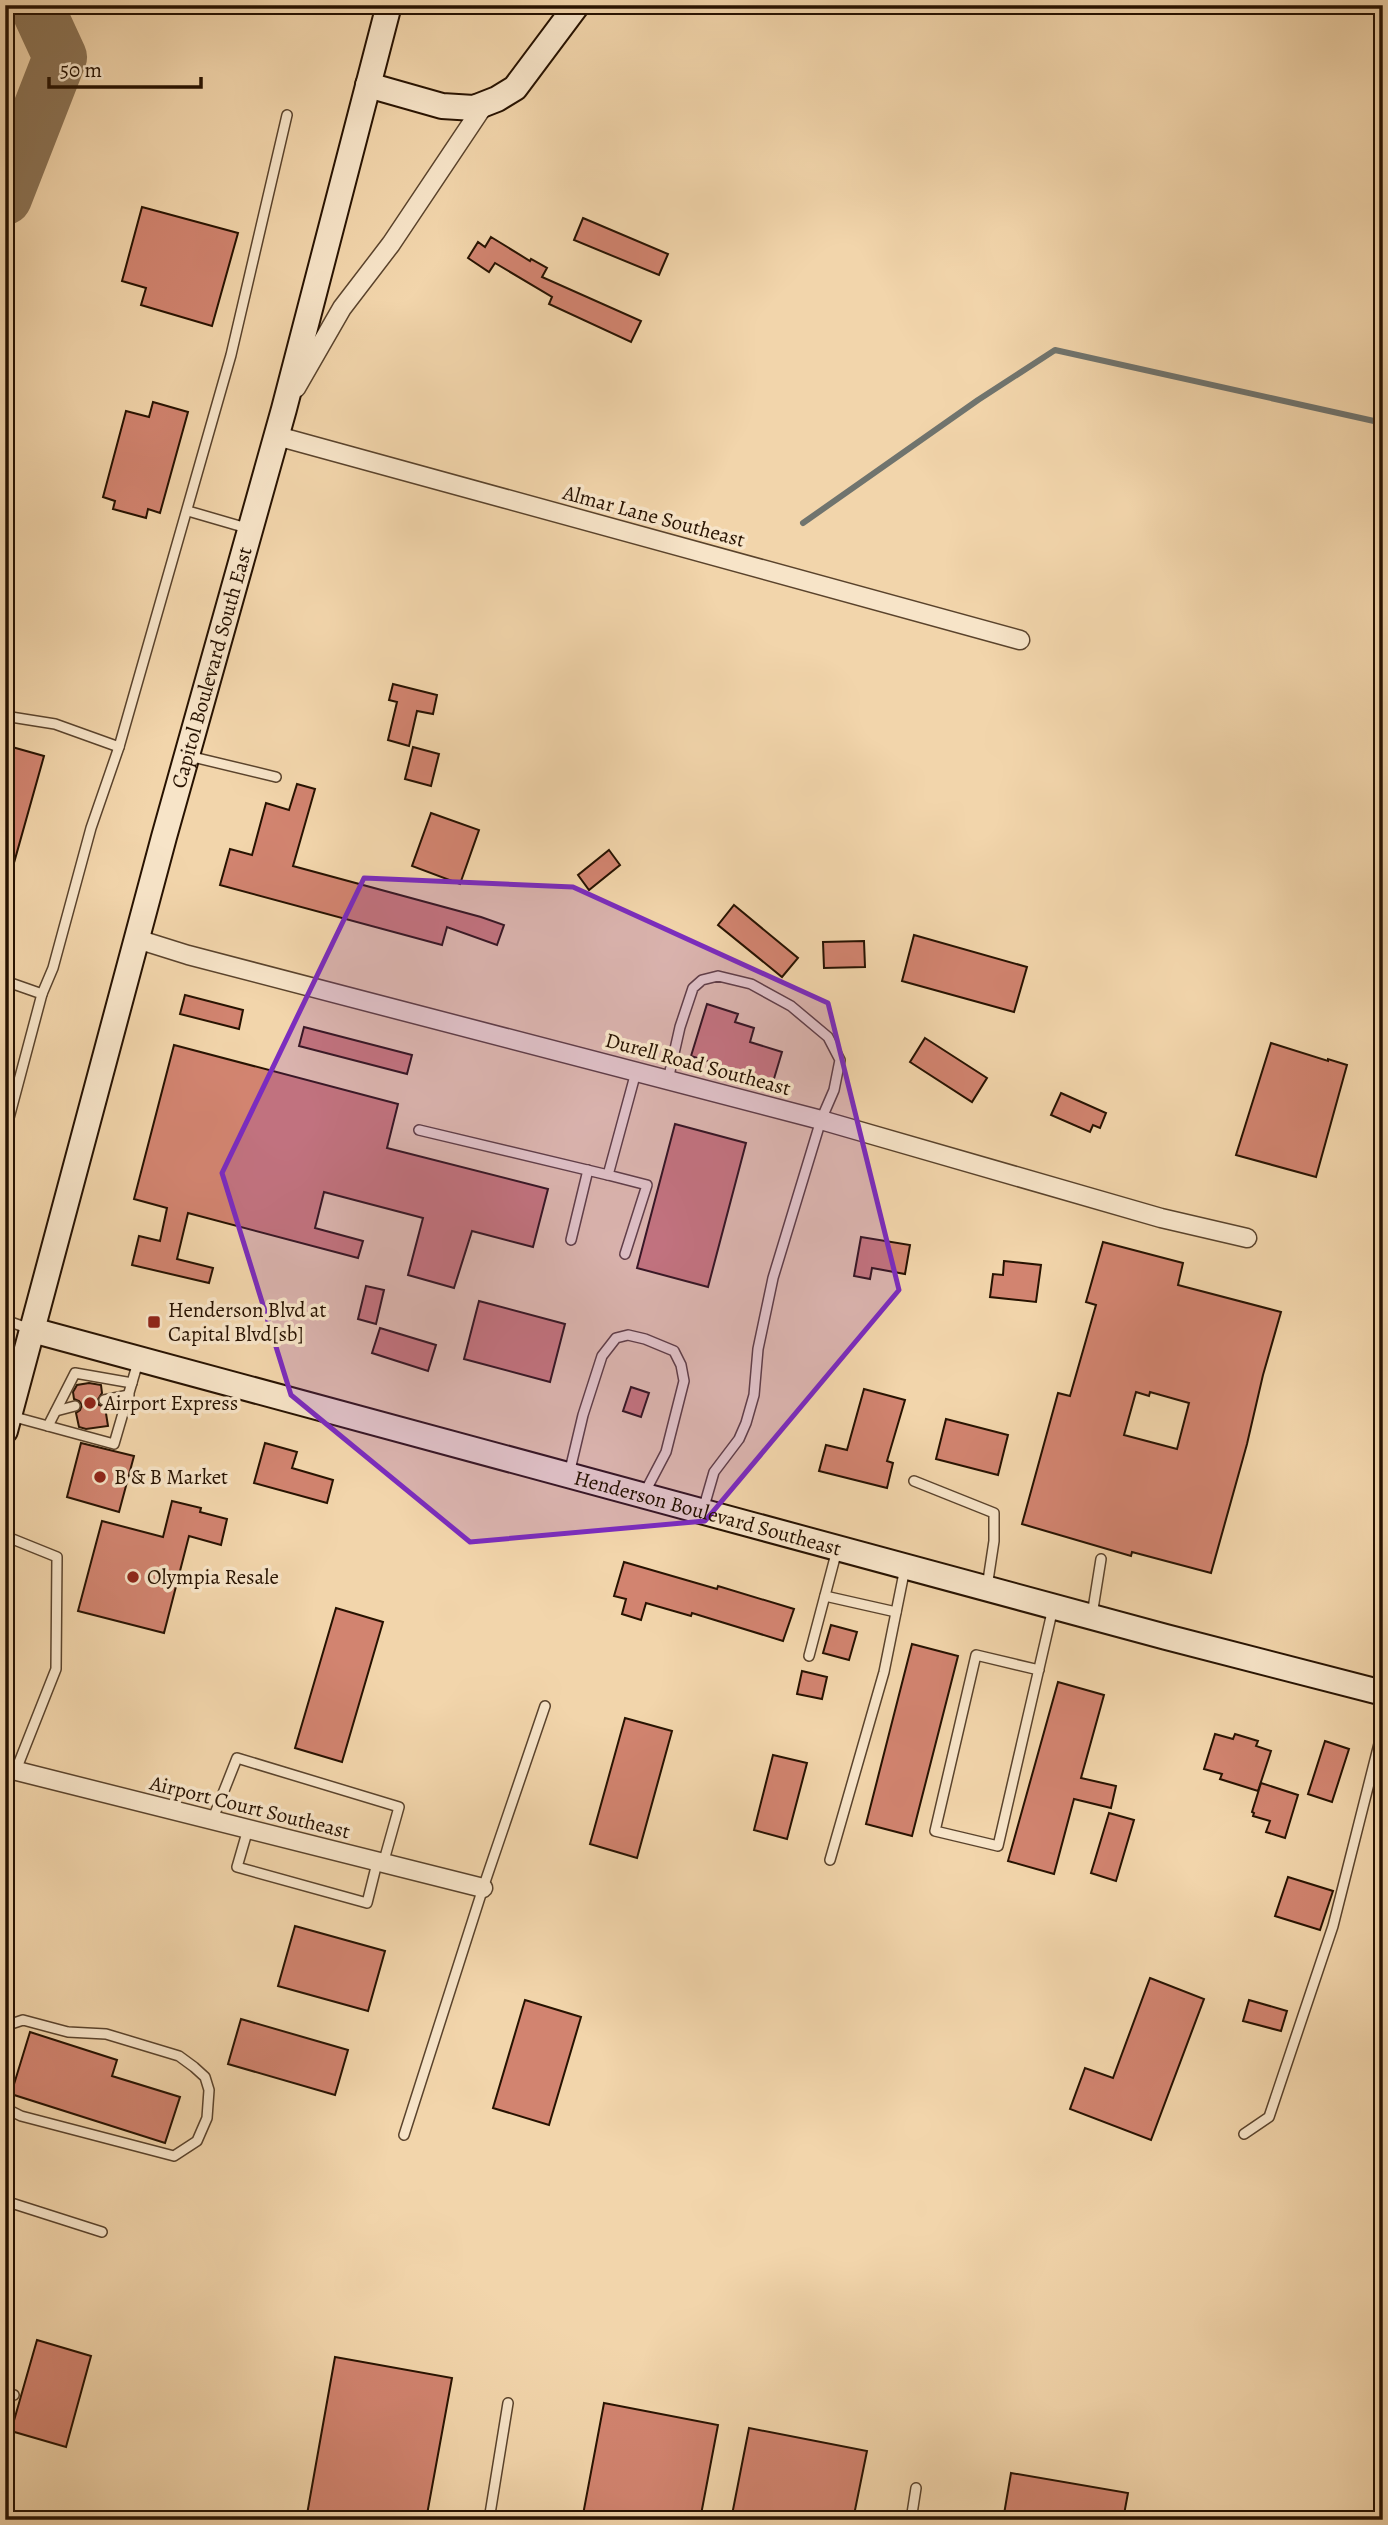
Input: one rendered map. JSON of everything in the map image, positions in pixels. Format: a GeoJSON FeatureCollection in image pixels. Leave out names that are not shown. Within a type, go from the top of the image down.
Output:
{"type":"FeatureCollection","features":[{"type":"Feature","properties":{"kind":"street","name":"Capitol Boulevard South East"},"geometry":{"type":"LineString","coordinates":[[7,1424],[187,755],[277,436],[389,5]]}},
{"type":"Feature","properties":{"kind":"street"},"geometry":{"type":"LineString","coordinates":[[368,85],[442,106],[474,108],[515,88],[576,5]]}},
{"type":"Feature","properties":{"kind":"street"},"geometry":{"type":"LineString","coordinates":[[284,409],[342,308],[391,244],[486,102]]}},
{"type":"Feature","properties":{"kind":"street","name":"Almar Lane Southeast"},"geometry":{"type":"LineString","coordinates":[[277,436],[1020,640]]}},
{"type":"Feature","properties":{"kind":"street","name":"Durell Road Southeast"},"geometry":{"type":"LineString","coordinates":[[137,939],[188,955],[821,1120],[1161,1218],[1247,1238]]}},
{"type":"Feature","properties":{"kind":"street","name":"Henderson Boulevard Southeast"},"geometry":{"type":"LineString","coordinates":[[32,1330],[1092,1617],[1383,1693]]}},
{"type":"Feature","properties":{"kind":"street","name":"Airport Court Southeast"},"geometry":{"type":"LineString","coordinates":[[10,1769],[483,1888]]}},
{"type":"Feature","properties":{"kind":"lane"},"geometry":{"type":"LineString","coordinates":[[5,1133],[42,994],[53,968],[91,828],[120,747],[188,511],[231,355],[288,115]]}},
{"type":"Feature","properties":{"kind":"lane"},"geometry":{"type":"LineString","coordinates":[[188,511],[250,530]]}},
{"type":"Feature","properties":{"kind":"lane"},"geometry":{"type":"LineString","coordinates":[[11,717],[55,724],[120,747]]}},
{"type":"Feature","properties":{"kind":"lane"},"geometry":{"type":"LineString","coordinates":[[187,755],[276,776]]}},
{"type":"Feature","properties":{"kind":"lane"},"geometry":{"type":"LineString","coordinates":[[668,1080],[680,1027],[693,988],[702,980],[718,976],[751,984],[791,1006],[828,1037],[840,1060],[834,1090],[821,1120],[774,1278],[762,1327],[754,1395],[746,1423],[739,1439],[714,1472],[703,1512]]}},
{"type":"Feature","properties":{"kind":"lane"},"geometry":{"type":"LineString","coordinates":[[5,981],[42,994]]}},
{"type":"Feature","properties":{"kind":"lane"},"geometry":{"type":"LineString","coordinates":[[608,1175],[636,1072]]}},
{"type":"Feature","properties":{"kind":"lane"},"geometry":{"type":"LineString","coordinates":[[419,1130],[647,1185],[625,1254]]}},
{"type":"Feature","properties":{"kind":"lane"},"geometry":{"type":"LineString","coordinates":[[571,1240],[588,1170]]}},
{"type":"Feature","properties":{"kind":"lane"},"geometry":{"type":"LineString","coordinates":[[5,1320],[32,1330]]}},
{"type":"Feature","properties":{"kind":"lane"},"geometry":{"type":"LineString","coordinates":[[568,1475],[602,1356],[616,1338],[628,1335],[645,1339],[674,1351],[681,1365],[684,1381],[666,1452],[643,1494]]}},
{"type":"Feature","properties":{"kind":"lane"},"geometry":{"type":"LineString","coordinates":[[7,1424],[48,1426],[114,1444],[139,1359]]}},
{"type":"Feature","properties":{"kind":"lane"},"geometry":{"type":"LineString","coordinates":[[48,1426],[75,1373],[132,1383]]}},
{"type":"Feature","properties":{"kind":"lane"},"geometry":{"type":"LineString","coordinates":[[104,1400],[128,1395]]}},
{"type":"Feature","properties":{"kind":"lane"},"geometry":{"type":"LineString","coordinates":[[55,1411],[75,1406]]}},
{"type":"Feature","properties":{"kind":"lane"},"geometry":{"type":"LineString","coordinates":[[914,1481],[994,1513],[994,1541],[986,1588]]}},
{"type":"Feature","properties":{"kind":"lane"},"geometry":{"type":"LineString","coordinates":[[5,1536],[57,1557],[56,1669],[10,1769]]}},
{"type":"Feature","properties":{"kind":"lane"},"geometry":{"type":"LineString","coordinates":[[809,1656],[838,1548]]}},
{"type":"Feature","properties":{"kind":"lane"},"geometry":{"type":"LineString","coordinates":[[1092,1617],[1101,1559]]}},
{"type":"Feature","properties":{"kind":"lane"},"geometry":{"type":"LineString","coordinates":[[830,1860],[884,1672],[906,1567]]}},
{"type":"Feature","properties":{"kind":"lane"},"geometry":{"type":"LineString","coordinates":[[825,1596],[896,1612]]}},
{"type":"Feature","properties":{"kind":"lane"},"geometry":{"type":"LineString","coordinates":[[1038,1670],[976,1655],[935,1831],[998,1846],[1053,1606]]}},
{"type":"Feature","properties":{"kind":"lane"},"geometry":{"type":"LineString","coordinates":[[404,2135],[545,1706]]}},
{"type":"Feature","properties":{"kind":"lane"},"geometry":{"type":"LineString","coordinates":[[1244,2134],[1269,2117],[1333,1926],[1383,1728]]}},
{"type":"Feature","properties":{"kind":"lane"},"geometry":{"type":"LineString","coordinates":[[212,1821],[237,1758],[399,1807],[367,1903],[237,1867],[248,1829]]}},
{"type":"Feature","properties":{"kind":"lane"},"geometry":{"type":"LineString","coordinates":[[5,2026],[23,2020],[68,2032],[106,2034],[179,2056],[205,2077],[209,2090],[207,2118],[197,2141],[174,2156],[21,2116],[5,2108]]}},
{"type":"Feature","properties":{"kind":"lane"},"geometry":{"type":"LineString","coordinates":[[5,2201],[102,2232]]}},
{"type":"Feature","properties":{"kind":"lane"},"geometry":{"type":"LineString","coordinates":[[489,2520],[508,2403]]}},
{"type":"Feature","properties":{"kind":"lane"},"geometry":{"type":"LineString","coordinates":[[911,2520],[916,2488]]}},
{"type":"Feature","properties":{"kind":"highlighted area"},"geometry":{"type":"Polygon","coordinates":[[[364,878],[573,887],[828,1003],[899,1290],[705,1521],[470,1542],[291,1395],[222,1173],[364,878]]]}},
{"type":"Feature","properties":{"kind":"building"},"geometry":{"type":"Polygon","coordinates":[[[142,207],[238,233],[212,326],[141,305],[146,288],[122,281],[142,207]]]}},
{"type":"Feature","properties":{"kind":"building"},"geometry":{"type":"Polygon","coordinates":[[[583,218],[668,254],[659,275],[574,240],[583,218]]]}},
{"type":"Feature","properties":{"kind":"building"},"geometry":{"type":"Polygon","coordinates":[[[491,237],[530,261],[531,259],[547,268],[542,277],[641,321],[631,342],[549,304],[552,297],[495,263],[489,272],[468,258],[478,242],[485,247],[491,237]]]}},
{"type":"Feature","properties":{"kind":"building"},"geometry":{"type":"Polygon","coordinates":[[[153,402],[188,412],[160,513],[148,509],[146,518],[113,509],[115,501],[103,497],[126,411],[149,417],[153,402]]]}},
{"type":"Feature","properties":{"kind":"building"},"geometry":{"type":"Polygon","coordinates":[[[393,684],[437,695],[433,714],[417,711],[409,746],[388,740],[397,702],[389,700],[393,684]]]}},
{"type":"Feature","properties":{"kind":"building"},"geometry":{"type":"Polygon","coordinates":[[[5,745],[44,756],[10,877],[5,876],[5,745]]]}},
{"type":"Feature","properties":{"kind":"building"},"geometry":{"type":"Polygon","coordinates":[[[413,747],[439,754],[431,786],[405,779],[413,747]]]}},
{"type":"Feature","properties":{"kind":"building"},"geometry":{"type":"Polygon","coordinates":[[[297,784],[315,789],[293,866],[504,925],[497,945],[447,927],[442,945],[220,885],[230,849],[252,855],[266,803],[289,810],[297,784]]]}},
{"type":"Feature","properties":{"kind":"building"},"geometry":{"type":"Polygon","coordinates":[[[431,813],[479,830],[460,884],[412,866],[431,813]]]}},
{"type":"Feature","properties":{"kind":"building"},"geometry":{"type":"Polygon","coordinates":[[[609,850],[620,865],[589,890],[578,875],[609,850]]]}},
{"type":"Feature","properties":{"kind":"building"},"geometry":{"type":"Polygon","coordinates":[[[734,905],[798,958],[782,977],[718,925],[734,905]]]}},
{"type":"Feature","properties":{"kind":"building"},"geometry":{"type":"Polygon","coordinates":[[[914,935],[1027,967],[1014,1012],[902,981],[914,935]]]}},
{"type":"Feature","properties":{"kind":"building"},"geometry":{"type":"Polygon","coordinates":[[[864,941],[865,967],[824,968],[823,942],[864,941]]]}},
{"type":"Feature","properties":{"kind":"building"},"geometry":{"type":"Polygon","coordinates":[[[185,995],[243,1010],[239,1029],[180,1014],[185,995]]]}},
{"type":"Feature","properties":{"kind":"building"},"geometry":{"type":"Polygon","coordinates":[[[707,1004],[738,1014],[735,1022],[754,1028],[750,1042],[782,1052],[773,1082],[691,1056],[707,1004]]]}},
{"type":"Feature","properties":{"kind":"building"},"geometry":{"type":"Polygon","coordinates":[[[304,1027],[412,1055],[407,1074],[299,1046],[304,1027]]]}},
{"type":"Feature","properties":{"kind":"building"},"geometry":{"type":"Polygon","coordinates":[[[925,1038],[987,1078],[972,1102],[910,1062],[925,1038]]]}},
{"type":"Feature","properties":{"kind":"building"},"geometry":{"type":"Polygon","coordinates":[[[1271,1043],[1347,1065],[1316,1177],[1236,1155],[1271,1043]]]}},
{"type":"Feature","properties":{"kind":"building"},"geometry":{"type":"Polygon","coordinates":[[[174,1045],[398,1104],[387,1148],[548,1189],[533,1247],[472,1231],[454,1288],[408,1275],[423,1218],[324,1192],[315,1228],[363,1241],[358,1258],[188,1213],[177,1259],[213,1268],[209,1283],[132,1265],[139,1236],[160,1241],[167,1208],[134,1199],[174,1045]]]}},
{"type":"Feature","properties":{"kind":"building"},"geometry":{"type":"Polygon","coordinates":[[[1061,1093],[1106,1113],[1100,1128],[1093,1125],[1090,1132],[1051,1115],[1061,1093]]]}},
{"type":"Feature","properties":{"kind":"building"},"geometry":{"type":"Polygon","coordinates":[[[675,1124],[746,1143],[708,1287],[637,1268],[675,1124]]]}},
{"type":"Feature","properties":{"kind":"building"},"geometry":{"type":"Polygon","coordinates":[[[861,1237],[910,1245],[905,1274],[872,1268],[870,1279],[854,1276],[861,1237]]]}},
{"type":"Feature","properties":{"kind":"building"},"geometry":{"type":"Polygon","coordinates":[[[1103,1242],[1183,1263],[1178,1285],[1281,1312],[1211,1573],[1132,1552],[1131,1556],[1022,1524],[1058,1393],[1070,1396],[1096,1305],[1086,1302],[1103,1242]],[[1136,1392],[1124,1435],[1177,1449],[1189,1403],[1150,1392],[1149,1396],[1136,1392]]]}},
{"type":"Feature","properties":{"kind":"building"},"geometry":{"type":"Polygon","coordinates":[[[1004,1261],[1041,1265],[1036,1302],[990,1297],[993,1274],[1003,1275],[1004,1261]]]}},
{"type":"Feature","properties":{"kind":"building"},"geometry":{"type":"Polygon","coordinates":[[[366,1286],[384,1290],[376,1324],[358,1319],[366,1286]]]}},
{"type":"Feature","properties":{"kind":"building"},"geometry":{"type":"Polygon","coordinates":[[[479,1301],[565,1324],[550,1382],[464,1359],[479,1301]]]}},
{"type":"Feature","properties":{"kind":"building"},"geometry":{"type":"Polygon","coordinates":[[[380,1328],[436,1345],[428,1371],[372,1353],[380,1328]]]}},
{"type":"Feature","properties":{"kind":"building","name":"Airport Express"},"geometry":{"type":"Polygon","coordinates":[[[77,1385],[101,1385],[102,1393],[97,1401],[105,1407],[108,1426],[86,1429],[79,1427],[76,1413],[82,1405],[74,1399],[73,1392],[77,1385]]]}},
{"type":"Feature","properties":{"kind":"building"},"geometry":{"type":"Polygon","coordinates":[[[631,1387],[649,1393],[641,1417],[623,1411],[631,1387]]]}},
{"type":"Feature","properties":{"kind":"building"},"geometry":{"type":"Polygon","coordinates":[[[864,1389],[905,1400],[887,1461],[893,1463],[887,1488],[819,1471],[826,1445],[847,1450],[864,1389]]]}},
{"type":"Feature","properties":{"kind":"building"},"geometry":{"type":"Polygon","coordinates":[[[946,1419],[1008,1435],[998,1475],[936,1459],[946,1419]]]}},
{"type":"Feature","properties":{"kind":"building","name":"B & B Market"},"geometry":{"type":"Polygon","coordinates":[[[81,1443],[134,1456],[119,1512],[67,1497],[81,1443]]]}},
{"type":"Feature","properties":{"kind":"building"},"geometry":{"type":"Polygon","coordinates":[[[265,1443],[297,1452],[292,1468],[333,1480],[327,1503],[254,1483],[265,1443]]]}},
{"type":"Feature","properties":{"kind":"building","name":"Olympia Resale"},"geometry":{"type":"Polygon","coordinates":[[[172,1501],[201,1508],[200,1512],[227,1519],[221,1545],[189,1536],[164,1633],[78,1611],[102,1521],[163,1537],[172,1501]]]}},
{"type":"Feature","properties":{"kind":"building"},"geometry":{"type":"Polygon","coordinates":[[[624,1562],[794,1609],[783,1641],[692,1613],[691,1616],[646,1603],[641,1620],[622,1614],[626,1599],[614,1596],[624,1562]]]}},
{"type":"Feature","properties":{"kind":"building"},"geometry":{"type":"Polygon","coordinates":[[[336,1608],[383,1622],[342,1762],[295,1748],[336,1608]]]}},
{"type":"Feature","properties":{"kind":"building"},"geometry":{"type":"Polygon","coordinates":[[[831,1625],[857,1632],[849,1660],[823,1653],[831,1625]]]}},
{"type":"Feature","properties":{"kind":"building"},"geometry":{"type":"Polygon","coordinates":[[[912,1644],[958,1656],[912,1836],[866,1824],[912,1644]]]}},
{"type":"Feature","properties":{"kind":"building"},"geometry":{"type":"Polygon","coordinates":[[[802,1671],[827,1677],[822,1699],[797,1694],[802,1671]]]}},
{"type":"Feature","properties":{"kind":"building"},"geometry":{"type":"Polygon","coordinates":[[[1058,1682],[1104,1695],[1081,1778],[1116,1786],[1111,1808],[1074,1799],[1054,1874],[1008,1861],[1058,1682]]]}},
{"type":"Feature","properties":{"kind":"building"},"geometry":{"type":"Polygon","coordinates":[[[625,1718],[672,1731],[637,1858],[590,1844],[625,1718]]]}},
{"type":"Feature","properties":{"kind":"building"},"geometry":{"type":"Polygon","coordinates":[[[1215,1734],[1233,1739],[1235,1734],[1258,1741],[1256,1746],[1271,1751],[1258,1791],[1220,1779],[1222,1774],[1204,1769],[1215,1734]]]}},
{"type":"Feature","properties":{"kind":"building"},"geometry":{"type":"Polygon","coordinates":[[[1325,1741],[1349,1749],[1332,1802],[1308,1794],[1325,1741]]]}},
{"type":"Feature","properties":{"kind":"building"},"geometry":{"type":"Polygon","coordinates":[[[773,1755],[807,1763],[787,1839],[754,1830],[773,1755]]]}},
{"type":"Feature","properties":{"kind":"building"},"geometry":{"type":"Polygon","coordinates":[[[1261,1783],[1298,1795],[1285,1838],[1266,1832],[1270,1821],[1253,1816],[1261,1783]]]}},
{"type":"Feature","properties":{"kind":"building"},"geometry":{"type":"Polygon","coordinates":[[[1109,1813],[1134,1820],[1116,1881],[1091,1873],[1109,1813]]]}},
{"type":"Feature","properties":{"kind":"building"},"geometry":{"type":"Polygon","coordinates":[[[1288,1877],[1333,1891],[1320,1930],[1275,1916],[1288,1877]]]}},
{"type":"Feature","properties":{"kind":"building"},"geometry":{"type":"Polygon","coordinates":[[[295,1926],[385,1951],[368,2011],[278,1986],[295,1926]]]}},
{"type":"Feature","properties":{"kind":"building"},"geometry":{"type":"Polygon","coordinates":[[[1150,1978],[1204,1999],[1151,2140],[1070,2109],[1085,2068],[1113,2078],[1150,1978]]]}},
{"type":"Feature","properties":{"kind":"building"},"geometry":{"type":"Polygon","coordinates":[[[525,2000],[581,2017],[549,2125],[493,2108],[525,2000]]]}},
{"type":"Feature","properties":{"kind":"building"},"geometry":{"type":"Polygon","coordinates":[[[1249,2000],[1287,2011],[1281,2031],[1243,2021],[1249,2000]]]}},
{"type":"Feature","properties":{"kind":"building"},"geometry":{"type":"Polygon","coordinates":[[[241,2019],[348,2050],[335,2095],[228,2064],[241,2019]]]}},
{"type":"Feature","properties":{"kind":"building"},"geometry":{"type":"Polygon","coordinates":[[[30,2032],[117,2060],[112,2076],[180,2097],[165,2143],[11,2094],[30,2032]]]}},
{"type":"Feature","properties":{"kind":"building"},"geometry":{"type":"Polygon","coordinates":[[[37,2340],[91,2356],[66,2447],[11,2431],[37,2340]]]}},
{"type":"Feature","properties":{"kind":"building"},"geometry":{"type":"Polygon","coordinates":[[[335,2357],[452,2378],[426,2520],[306,2520],[335,2357]]]}},
{"type":"Feature","properties":{"kind":"building"},"geometry":{"type":"Polygon","coordinates":[[[604,2403],[718,2425],[700,2520],[582,2520],[604,2403]]]}},
{"type":"Feature","properties":{"kind":"building"},"geometry":{"type":"Polygon","coordinates":[[[749,2428],[867,2451],[853,2520],[731,2520],[749,2428]]]}},
{"type":"Feature","properties":{"kind":"building"},"geometry":{"type":"Polygon","coordinates":[[[1011,2473],[1128,2493],[1123,2520],[1003,2520],[1011,2473]]]}},
{"type":"Feature","properties":{"kind":"waterway"},"geometry":{"type":"LineString","coordinates":[[803,523],[978,400],[1055,350],[1383,423]]}},
{"type":"Feature","properties":{"kind":"taxiway"},"geometry":{"type":"LineString","coordinates":[[5,198],[60,57],[36,5]]}},
{"type":"Feature","properties":{"kind":"place","name":"Henderson Blvd at Capital Blvd[sb]"},"geometry":{"type":"Point","coordinates":[154,1322]}},
{"type":"Feature","properties":{"kind":"place","name":"Airport Express"},"geometry":{"type":"Point","coordinates":[90,1403]}},
{"type":"Feature","properties":{"kind":"place","name":"B & B Market"},"geometry":{"type":"Point","coordinates":[100,1477]}},
{"type":"Feature","properties":{"kind":"place","name":"Olympia Resale"},"geometry":{"type":"Point","coordinates":[133,1577]}}]}
